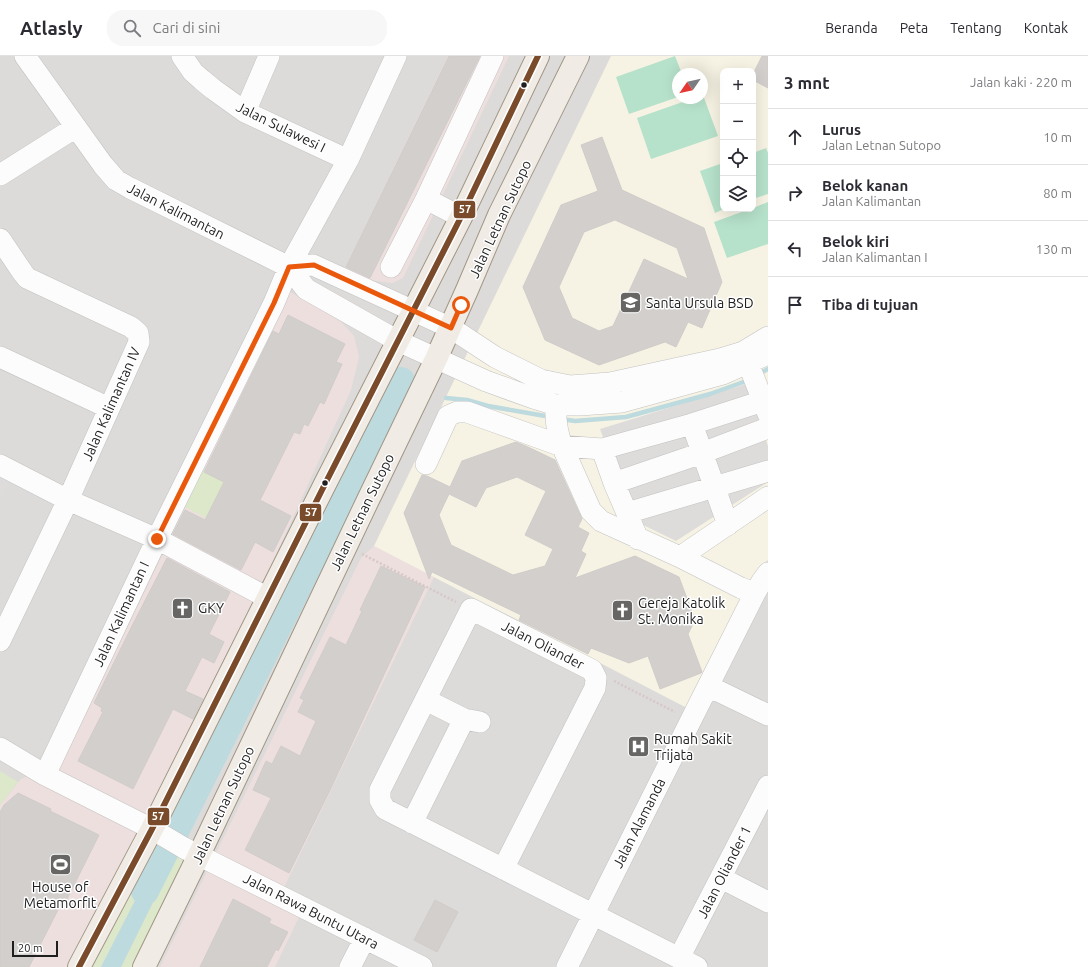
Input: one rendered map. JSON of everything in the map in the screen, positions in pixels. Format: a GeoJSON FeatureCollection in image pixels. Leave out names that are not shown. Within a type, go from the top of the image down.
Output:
{"type":"FeatureCollection","features":[{"type":"Feature","properties":{"kind":"main road"},"geometry":{"type":"LineString","coordinates":[[79,967],[159,833],[268,598],[414,311],[538,56]]}},
{"type":"Feature","properties":{"kind":"main road","name":"Jalan Letnan Sutopo"},"geometry":{"type":"LineString","coordinates":[[144,967],[192,852],[346,546],[451,328],[499,215],[578,56]]}},
{"type":"Feature","properties":{"kind":"street","name":"Jalan Kalimantan"},"geometry":{"type":"LineString","coordinates":[[25,56],[103,165],[116,180],[125,186],[289,267],[306,289],[398,341],[436,359],[532,398],[557,424]]}},
{"type":"Feature","properties":{"kind":"street","name":"Jalan Sulawesi I"},"geometry":{"type":"LineString","coordinates":[[182,56],[193,72],[213,90],[245,112],[348,160]]}},
{"type":"Feature","properties":{"kind":"street"},"geometry":{"type":"LineString","coordinates":[[245,112],[270,56]]}},
{"type":"Feature","properties":{"kind":"street","name":"Jalan Kalimantan I"},"geometry":{"type":"LineString","coordinates":[[45,776],[157,539],[274,303],[289,267],[348,160],[396,56]]}},
{"type":"Feature","properties":{"kind":"street"},"geometry":{"type":"LineString","coordinates":[[391,268],[426,199],[493,56]]}},
{"type":"Feature","properties":{"kind":"street"},"geometry":{"type":"LineString","coordinates":[[0,175],[76,127]]}},
{"type":"Feature","properties":{"kind":"street"},"geometry":{"type":"LineString","coordinates":[[426,199],[460,217]]}},
{"type":"Feature","properties":{"kind":"street","name":"Jalan Kalimantan IV"},"geometry":{"type":"LineString","coordinates":[[0,240],[27,278],[131,327],[138,333],[139,342],[68,500],[0,641]]}},
{"type":"Feature","properties":{"kind":"street"},"geometry":{"type":"LineString","coordinates":[[289,267],[314,265],[451,328],[495,357],[541,380],[570,386],[610,382],[720,359],[749,366]]}},
{"type":"Feature","properties":{"kind":"street"},"geometry":{"type":"LineString","coordinates":[[749,366],[768,337]]}},
{"type":"Feature","properties":{"kind":"street"},"geometry":{"type":"LineString","coordinates":[[557,424],[580,405],[622,402],[749,366],[768,354]]}},
{"type":"Feature","properties":{"kind":"street"},"geometry":{"type":"LineString","coordinates":[[0,357],[109,408]]}},
{"type":"Feature","properties":{"kind":"street"},"geometry":{"type":"LineString","coordinates":[[602,449],[692,424],[765,408],[749,366]]}},
{"type":"Feature","properties":{"kind":"street"},"geometry":{"type":"LineString","coordinates":[[426,464],[448,416],[457,412],[557,424],[602,449],[614,483],[638,539]]}},
{"type":"Feature","properties":{"kind":"street"},"geometry":{"type":"LineString","coordinates":[[557,424],[591,511],[600,521],[680,557],[741,588],[755,593]]}},
{"type":"Feature","properties":{"kind":"street"},"geometry":{"type":"LineString","coordinates":[[692,424],[728,525]]}},
{"type":"Feature","properties":{"kind":"street"},"geometry":{"type":"LineString","coordinates":[[614,483],[702,453],[768,428]]}},
{"type":"Feature","properties":{"kind":"street"},"geometry":{"type":"LineString","coordinates":[[0,465],[68,500],[157,539],[268,598]]}},
{"type":"Feature","properties":{"kind":"street"},"geometry":{"type":"LineString","coordinates":[[627,513],[768,471]]}},
{"type":"Feature","properties":{"kind":"street"},"geometry":{"type":"LineString","coordinates":[[680,557],[768,497]]}},
{"type":"Feature","properties":{"kind":"street","name":"Jalan Alamanda"},"geometry":{"type":"LineString","coordinates":[[568,967],[755,593],[768,573]]}},
{"type":"Feature","properties":{"kind":"street"},"geometry":{"type":"LineString","coordinates":[[471,609],[380,790],[380,800],[385,809],[688,963]]}},
{"type":"Feature","properties":{"kind":"street","name":"Jalan Oliander"},"geometry":{"type":"LineString","coordinates":[[471,609],[592,670],[596,678],[595,688],[503,869]]}},
{"type":"Feature","properties":{"kind":"street"},"geometry":{"type":"LineString","coordinates":[[708,686],[768,714]]}},
{"type":"Feature","properties":{"kind":"street"},"geometry":{"type":"LineString","coordinates":[[412,823],[472,721],[426,700]]}},
{"type":"Feature","properties":{"kind":"street","name":"Jalan Rawa Buntu Utara"},"geometry":{"type":"LineString","coordinates":[[0,748],[45,776],[159,833],[192,852],[422,967]]}},
{"type":"Feature","properties":{"kind":"street","name":"Jalan Oliander 1"},"geometry":{"type":"LineString","coordinates":[[688,963],[721,878],[763,807],[768,786]]}},
{"type":"Feature","properties":{"kind":"street"},"geometry":{"type":"LineString","coordinates":[[721,878],[768,902]]}},
{"type":"Feature","properties":{"kind":"street"},"geometry":{"type":"LineString","coordinates":[[350,967],[365,938]]}},
{"type":"Feature","properties":{"kind":"path"},"geometry":{"type":"LineString","coordinates":[[346,546],[471,609]]}},
{"type":"Feature","properties":{"kind":"path"},"geometry":{"type":"LineString","coordinates":[[592,670],[691,720]]}},
{"type":"Feature","properties":{"kind":"shaded area"},"geometry":{"type":"Polygon","coordinates":[[[0,56],[768,56],[768,967],[0,967],[0,56]]]}},
{"type":"Feature","properties":{"kind":"shaded area"},"geometry":{"type":"Polygon","coordinates":[[[448,56],[509,56],[403,278],[392,283],[369,280],[345,268],[448,56]]]}},
{"type":"Feature","properties":{"kind":"shaded area","name":"Santa Ursula BSD"},"geometry":{"type":"Polygon","coordinates":[[[611,56],[768,56],[768,560],[759,567],[687,708],[374,546],[611,56]]]}},
{"type":"Feature","properties":{"kind":"shaded area"},"geometry":{"type":"Polygon","coordinates":[[[289,291],[341,322],[354,336],[359,357],[351,390],[258,594],[155,803],[70,967],[0,967],[0,805],[21,779],[63,762],[289,291]]]}},
{"type":"Feature","properties":{"kind":"shaded area"},"geometry":{"type":"Polygon","coordinates":[[[746,384],[768,446],[768,482],[676,541],[633,520],[600,429],[746,384]]]}},
{"type":"Feature","properties":{"kind":"shaded area"},"geometry":{"type":"Polygon","coordinates":[[[0,477],[8,482],[0,501],[0,477]]]}},
{"type":"Feature","properties":{"kind":"shaded area"},"geometry":{"type":"Polygon","coordinates":[[[374,546],[434,577],[276,904],[300,915],[275,967],[160,967],[361,558],[374,546]]]}},
{"type":"Feature","properties":{"kind":"green space"},"geometry":{"type":"Polygon","coordinates":[[[675,56],[680,68],[672,68],[672,99],[629,114],[616,77],[675,56]]]}},
{"type":"Feature","properties":{"kind":"green space"},"geometry":{"type":"Polygon","coordinates":[[[677,104],[706,104],[718,136],[651,159],[637,118],[677,104]]]}},
{"type":"Feature","properties":{"kind":"green space"},"geometry":{"type":"Polygon","coordinates":[[[766,148],[768,153],[768,194],[756,198],[756,176],[756,152],[766,148]]]}},
{"type":"Feature","properties":{"kind":"green space"},"geometry":{"type":"Polygon","coordinates":[[[720,164],[720,211],[715,213],[700,171],[720,164]]]}},
{"type":"Feature","properties":{"kind":"green space"},"geometry":{"type":"Polygon","coordinates":[[[768,202],[768,244],[727,258],[714,222],[742,212],[756,212],[756,207],[768,202]]]}},
{"type":"Feature","properties":{"kind":"green space"},"geometry":{"type":"Polygon","coordinates":[[[202,470],[224,482],[206,518],[185,507],[202,470]]]}},
{"type":"Feature","properties":{"kind":"green space"},"geometry":{"type":"Polygon","coordinates":[[[0,771],[18,782],[0,805],[0,771]]]}},
{"type":"Feature","properties":{"kind":"green space"},"geometry":{"type":"Polygon","coordinates":[[[162,845],[180,857],[184,866],[134,967],[121,967],[172,862],[159,854],[101,967],[92,967],[152,847],[162,845]]]}},
{"type":"Feature","properties":{"kind":"water"},"geometry":{"type":"Polygon","coordinates":[[[159,854],[173,862],[121,967],[101,967],[159,854]]]}},
{"type":"Feature","properties":{"kind":"building"},"geometry":{"type":"Polygon","coordinates":[[[449,56],[480,56],[370,278],[346,267],[449,56]]]}},
{"type":"Feature","properties":{"kind":"building"},"geometry":{"type":"Polygon","coordinates":[[[762,56],[768,56],[768,88],[756,82],[756,68],[762,56]]]}},
{"type":"Feature","properties":{"kind":"building"},"geometry":{"type":"Polygon","coordinates":[[[602,137],[622,190],[704,228],[722,282],[702,328],[688,322],[676,347],[665,342],[599,365],[545,340],[523,287],[561,205],[598,191],[581,145],[602,137]],[[615,220],[584,232],[559,287],[572,318],[599,331],[613,326],[644,259],[688,279],[677,248],[615,220]]]}},
{"type":"Feature","properties":{"kind":"building"},"geometry":{"type":"Polygon","coordinates":[[[288,315],[345,344],[336,362],[342,364],[324,404],[320,402],[308,426],[304,424],[300,434],[294,432],[260,500],[291,516],[273,552],[255,542],[241,570],[173,534],[185,510],[205,520],[224,482],[204,472],[273,331],[279,334],[288,315]]]}},
{"type":"Feature","properties":{"kind":"building"},"geometry":{"type":"Polygon","coordinates":[[[516,442],[555,460],[582,519],[578,527],[589,533],[581,551],[586,554],[575,578],[635,556],[679,577],[695,620],[688,634],[702,672],[660,689],[648,656],[629,663],[591,648],[588,654],[519,620],[521,615],[432,572],[429,579],[404,513],[422,475],[450,487],[462,461],[516,442]],[[517,477],[486,488],[476,507],[449,494],[439,515],[451,545],[513,575],[545,566],[553,549],[525,535],[546,491],[517,477]]]}},
{"type":"Feature","properties":{"kind":"building"},"geometry":{"type":"Polygon","coordinates":[[[167,558],[230,592],[209,634],[224,642],[214,663],[202,657],[185,691],[203,699],[193,719],[173,709],[133,789],[78,761],[103,712],[101,711],[102,708],[94,703],[167,558]]]}},
{"type":"Feature","properties":{"kind":"building"},"geometry":{"type":"Polygon","coordinates":[[[381,566],[425,587],[331,788],[289,873],[245,850],[271,798],[253,790],[266,761],[272,764],[281,746],[300,756],[316,721],[298,712],[304,700],[300,698],[330,637],[346,645],[362,611],[360,610],[381,566]]]}},
{"type":"Feature","properties":{"kind":"building"},"geometry":{"type":"Polygon","coordinates":[[[18,793],[51,809],[50,811],[99,835],[67,899],[64,898],[29,967],[0,967],[0,812],[4,805],[18,793]]]}},
{"type":"Feature","properties":{"kind":"building"},"geometry":{"type":"Polygon","coordinates":[[[233,899],[271,919],[269,923],[288,932],[278,951],[276,949],[267,967],[200,967],[233,899]]]}},
{"type":"Feature","properties":{"kind":"building"},"geometry":{"type":"Polygon","coordinates":[[[435,900],[458,912],[437,952],[414,940],[435,900]]]}},
{"type":"Feature","properties":{"kind":"waterway"},"geometry":{"type":"LineString","coordinates":[[757,375],[768,369]]}},
{"type":"Feature","properties":{"kind":"waterway"},"geometry":{"type":"LineString","coordinates":[[561,419],[575,421],[626,417],[710,394],[749,380]]}},
{"type":"Feature","properties":{"kind":"waterway"},"geometry":{"type":"LineString","coordinates":[[145,891],[401,381]]}},
{"type":"Feature","properties":{"kind":"waterway"},"geometry":{"type":"LineString","coordinates":[[446,398],[467,400],[488,406],[551,417]]}},
{"type":"Feature","properties":{"kind":"transit line","name":"57"},"geometry":{"type":"LineString","coordinates":[[79,967],[152,829],[461,217],[538,56]]}},
{"type":"Feature","properties":{"kind":"place","name":"Santa Ursula BSD"},"geometry":{"type":"Point","coordinates":[630,303]}},
{"type":"Feature","properties":{"kind":"place","name":"GKY"},"geometry":{"type":"Point","coordinates":[182,608]}},
{"type":"Feature","properties":{"kind":"place","name":"Gereja Katolik St. Monika"},"geometry":{"type":"Point","coordinates":[622,611]}},
{"type":"Feature","properties":{"kind":"place","name":"Rumah Sakit Trijata"},"geometry":{"type":"Point","coordinates":[638,747]}},
{"type":"Feature","properties":{"kind":"place","name":"House of Metamorfit"},"geometry":{"type":"Point","coordinates":[60,865]}},
{"type":"Feature","properties":{"kind":"route"},"geometry":{"type":"LineString","coordinates":[[157,539],[274,303],[289,267],[314,265],[451,328],[461,305]]}}]}
